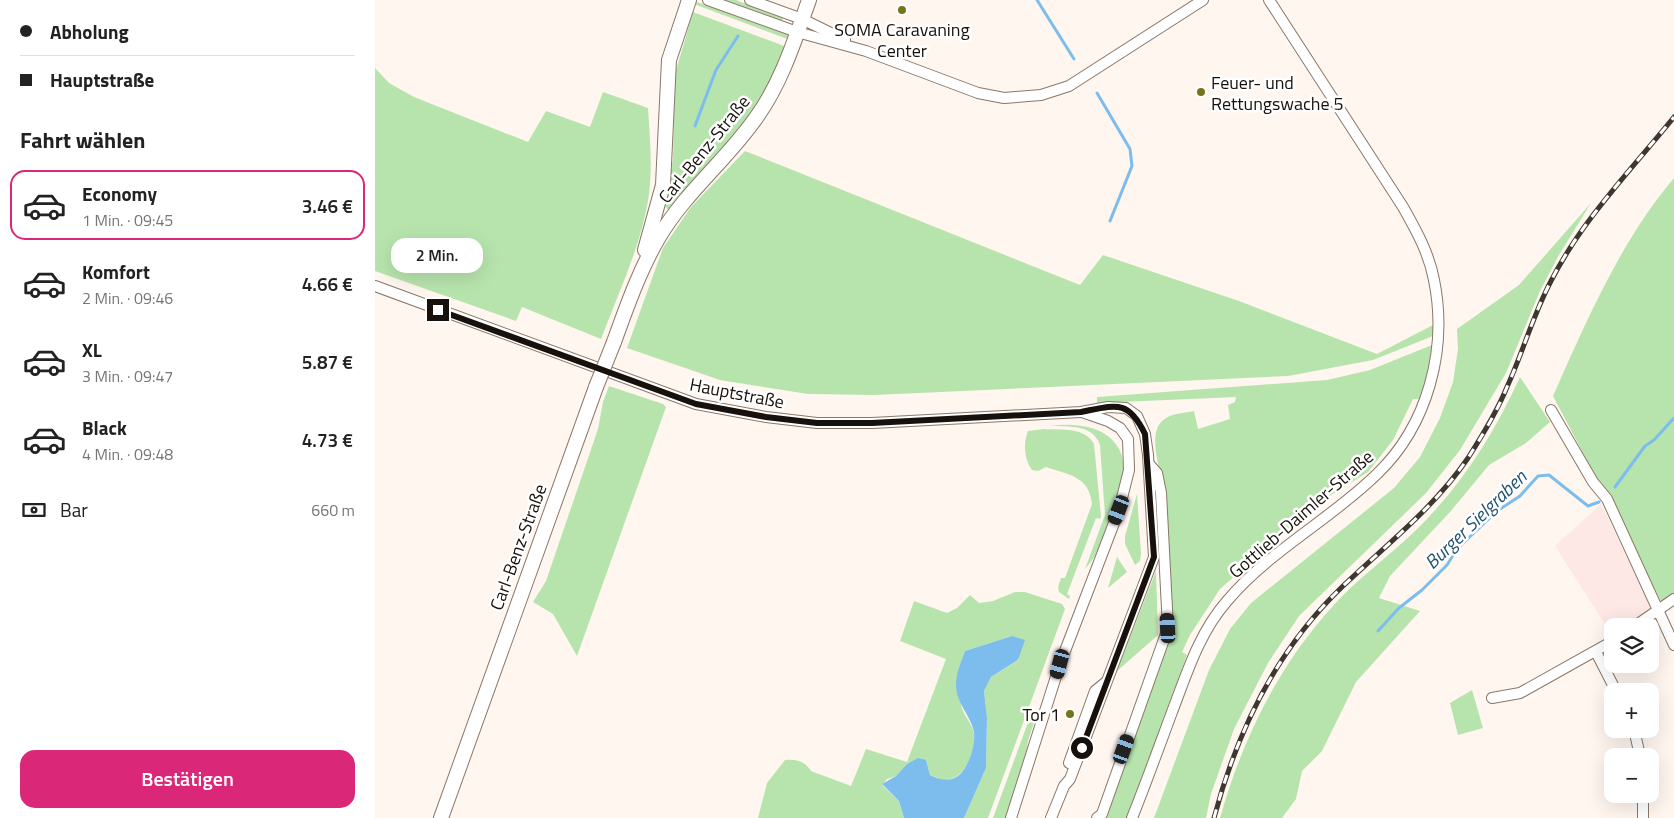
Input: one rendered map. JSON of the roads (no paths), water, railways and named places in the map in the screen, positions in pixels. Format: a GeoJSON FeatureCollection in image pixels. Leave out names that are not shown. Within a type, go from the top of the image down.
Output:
{"type":"FeatureCollection","features":[{"type":"Feature","properties":{"kind":"street","name":"Carl-Benz-Straße"},"geometry":{"type":"LineString","coordinates":[[634,290],[663,185],[669,60],[689,0]]}},
{"type":"Feature","properties":{"kind":"street"},"geometry":{"type":"LineString","coordinates":[[708,0],[799,26],[978,93],[1004,98],[1041,96],[1058,91],[1083,78],[1203,0]]}},
{"type":"Feature","properties":{"kind":"street"},"geometry":{"type":"LineString","coordinates":[[750,0],[799,26]]}},
{"type":"Feature","properties":{"kind":"street","name":"Carl-Benz-Straße"},"geometry":{"type":"LineString","coordinates":[[441,818],[596,387],[634,290],[659,236],[692,192],[758,115],[779,78],[809,0]]}},
{"type":"Feature","properties":{"kind":"street","name":"Gottlieb-Daimler-Straße"},"geometry":{"type":"LineString","coordinates":[[1132,818],[1191,660],[1208,628],[1226,601],[1253,574],[1377,474],[1397,450],[1415,423],[1434,369],[1439,336],[1438,311],[1434,278],[1421,240],[1403,207],[1269,0]]}},
{"type":"Feature","properties":{"kind":"street","name":"Hauptstraße"},"geometry":{"type":"LineString","coordinates":[[375,286],[696,404],[766,417],[817,423],[872,423],[1081,412]]}},
{"type":"Feature","properties":{"kind":"street"},"geometry":{"type":"LineString","coordinates":[[1051,818],[1070,778],[1121,649],[1154,557],[1149,464],[1145,434],[1137,416],[1126,408],[1108,407],[1081,412]]}},
{"type":"Feature","properties":{"kind":"street"},"geometry":{"type":"LineString","coordinates":[[1551,410],[1593,482],[1607,499],[1674,645]]}},
{"type":"Feature","properties":{"kind":"street"},"geometry":{"type":"LineString","coordinates":[[1011,818],[1028,763],[1030,734],[1047,689],[1060,664],[1119,510],[1129,470],[1128,439],[1120,428],[1108,421],[1081,412]]}},
{"type":"Feature","properties":{"kind":"street"},"geometry":{"type":"LineString","coordinates":[[1097,818],[1102,814],[1168,628],[1161,493],[1157,473],[1149,464]]}},
{"type":"Feature","properties":{"kind":"street"},"geometry":{"type":"LineString","coordinates":[[1154,557],[1165,571]]}},
{"type":"Feature","properties":{"kind":"street"},"geometry":{"type":"LineString","coordinates":[[1648,618],[1674,599]]}},
{"type":"Feature","properties":{"kind":"street"},"geometry":{"type":"LineString","coordinates":[[1492,698],[1520,693],[1604,647]]}},
{"type":"Feature","properties":{"kind":"street"},"geometry":{"type":"LineString","coordinates":[[1596,652],[1612,683]]}},
{"type":"Feature","properties":{"kind":"street"},"geometry":{"type":"LineString","coordinates":[[1643,803],[1643,818]]}},
{"type":"Feature","properties":{"kind":"water"},"geometry":{"type":"Polygon","coordinates":[[[1012,636],[1025,640],[1018,660],[991,677],[984,691],[987,718],[986,768],[964,818],[904,818],[899,801],[882,784],[896,776],[906,765],[918,758],[926,760],[930,775],[938,778],[952,779],[962,772],[972,752],[974,732],[957,692],[957,677],[962,659],[965,651],[1012,636]]]}},
{"type":"Feature","properties":{"kind":"waterway"},"geometry":{"type":"LineString","coordinates":[[1037,0],[1074,59]]}},
{"type":"Feature","properties":{"kind":"waterway"},"geometry":{"type":"LineString","coordinates":[[695,126],[716,70],[738,36]]}},
{"type":"Feature","properties":{"kind":"waterway"},"geometry":{"type":"LineString","coordinates":[[1097,93],[1130,149],[1132,166],[1110,221]]}},
{"type":"Feature","properties":{"kind":"waterway","name":"Burger Sielgraben"},"geometry":{"type":"LineString","coordinates":[[1615,487],[1645,446],[1654,440],[1674,418]]}},
{"type":"Feature","properties":{"kind":"waterway","name":"Burger Sielgraben"},"geometry":{"type":"LineString","coordinates":[[1378,631],[1399,608],[1422,590],[1447,565],[1457,549],[1497,511],[1520,496],[1538,476],[1549,475],[1588,506],[1599,502]]}},
{"type":"Feature","properties":{"kind":"railway"},"geometry":{"type":"LineString","coordinates":[[1214,818],[1223,786],[1248,723],[1262,693],[1279,664],[1319,610],[1425,510],[1468,458],[1499,406],[1539,307],[1563,259],[1592,216],[1674,117]]}},
{"type":"Feature","properties":{"kind":"place","name":"SOMA Caravaning Center"},"geometry":{"type":"Point","coordinates":[902,10]}},
{"type":"Feature","properties":{"kind":"place","name":"Feuer- und Rettungswache 5"},"geometry":{"type":"Point","coordinates":[1201,92]}},
{"type":"Feature","properties":{"kind":"place","name":"Tor 1"},"geometry":{"type":"Point","coordinates":[1070,714]}}]}
